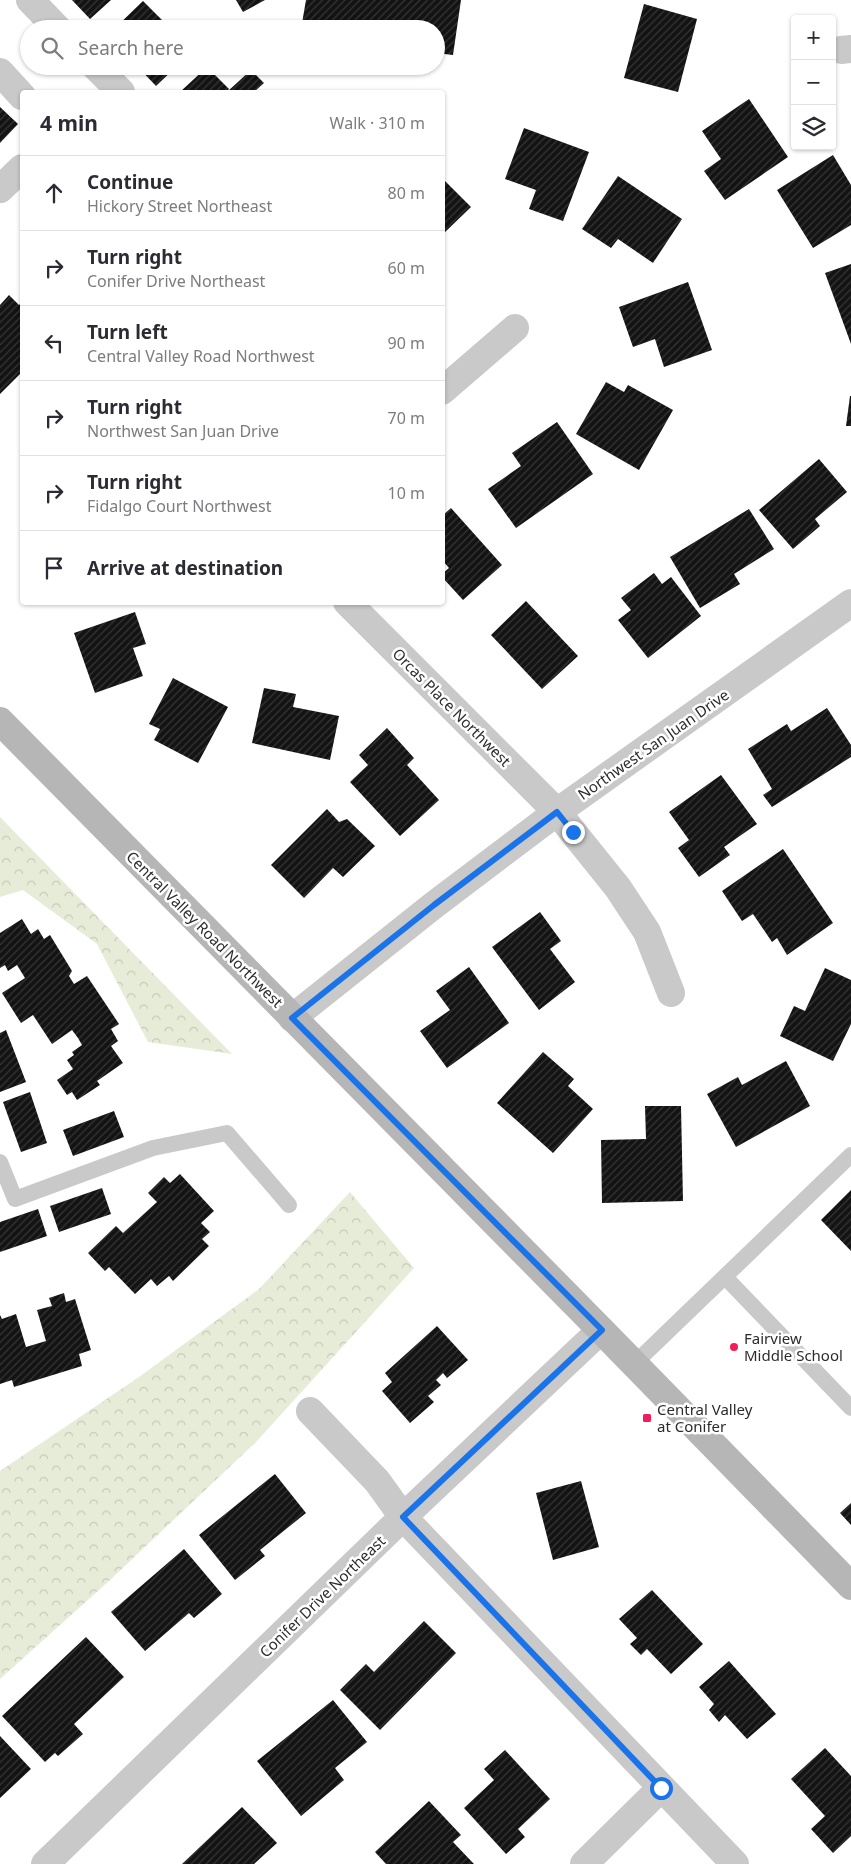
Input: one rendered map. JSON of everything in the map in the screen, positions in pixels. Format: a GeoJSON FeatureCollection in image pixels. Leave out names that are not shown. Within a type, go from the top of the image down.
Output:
{"type":"FeatureCollection","features":[{"type":"Feature","properties":{"kind":"main road","name":"Central Valley Road Northwest"},"geometry":{"type":"LineString","coordinates":[[0,721],[602,1330],[851,1586]]}},
{"type":"Feature","properties":{"kind":"street"},"geometry":{"type":"LineString","coordinates":[[30,0],[49,20]]}},
{"type":"Feature","properties":{"kind":"street"},"geometry":{"type":"LineString","coordinates":[[0,72],[20,94]]}},
{"type":"Feature","properties":{"kind":"street"},"geometry":{"type":"LineString","coordinates":[[0,189],[20,170]]}},
{"type":"Feature","properties":{"kind":"street"},"geometry":{"type":"LineString","coordinates":[[445,389],[516,328]]}},
{"type":"Feature","properties":{"kind":"street","name":"Northwest San Juan Drive"},"geometry":{"type":"LineString","coordinates":[[292,1018],[434,905],[557,812],[851,603]]}},
{"type":"Feature","properties":{"kind":"street","name":"Orcas Place Northwest"},"geometry":{"type":"LineString","coordinates":[[350,605],[557,812],[618,888],[647,932],[671,993]]}},
{"type":"Feature","properties":{"kind":"street","name":"Conifer Drive Northeast"},"geometry":{"type":"LineString","coordinates":[[45,1864],[403,1517],[602,1330]]}},
{"type":"Feature","properties":{"kind":"street"},"geometry":{"type":"LineString","coordinates":[[310,1411],[377,1481],[403,1517],[735,1864]]}},
{"type":"Feature","properties":{"kind":"street"},"geometry":{"type":"LineString","coordinates":[[584,1864],[661,1788]]}},
{"type":"Feature","properties":{"kind":"lane"},"geometry":{"type":"LineString","coordinates":[[0,1162],[15,1199],[153,1148],[227,1133],[289,1206]]}},
{"type":"Feature","properties":{"kind":"lane"},"geometry":{"type":"LineString","coordinates":[[634,1364],[851,1155]]}},
{"type":"Feature","properties":{"kind":"lane"},"geometry":{"type":"LineString","coordinates":[[725,1277],[851,1408]]}},
{"type":"Feature","properties":{"kind":"green space"},"geometry":{"type":"Polygon","coordinates":[[[0,817],[232,1054],[148,1042],[97,944],[23,890],[0,897],[0,817]]]}},
{"type":"Feature","properties":{"kind":"green space"},"geometry":{"type":"Polygon","coordinates":[[[350,1192],[414,1268],[257,1441],[109,1581],[0,1679],[0,1471],[139,1377],[259,1289],[350,1192]]]}},
{"type":"Feature","properties":{"kind":"building"},"geometry":{"type":"Polygon","coordinates":[[[72,0],[111,0],[90,19],[72,0]]]}},
{"type":"Feature","properties":{"kind":"building"},"geometry":{"type":"Polygon","coordinates":[[[236,0],[265,0],[243,12],[236,0]]]}},
{"type":"Feature","properties":{"kind":"building"},"geometry":{"type":"Polygon","coordinates":[[[306,0],[461,0],[453,55],[445,54],[445,20],[303,20],[306,0]]]}},
{"type":"Feature","properties":{"kind":"building"},"geometry":{"type":"Polygon","coordinates":[[[143,1],[162,20],[123,20],[143,1]]]}},
{"type":"Feature","properties":{"kind":"building"},"geometry":{"type":"Polygon","coordinates":[[[644,4],[697,19],[678,92],[624,78],[644,4]]]}},
{"type":"Feature","properties":{"kind":"building"},"geometry":{"type":"Polygon","coordinates":[[[146,75],[168,75],[156,86],[146,75]]]}},
{"type":"Feature","properties":{"kind":"building"},"geometry":{"type":"Polygon","coordinates":[[[198,75],[215,75],[229,89],[228,90],[182,90],[198,75]]]}},
{"type":"Feature","properties":{"kind":"building"},"geometry":{"type":"Polygon","coordinates":[[[246,75],[256,75],[264,83],[256,90],[229,90],[246,75]]]}},
{"type":"Feature","properties":{"kind":"building"},"geometry":{"type":"Polygon","coordinates":[[[749,99],[788,157],[725,200],[704,171],[721,159],[702,131],[749,99]]]}},
{"type":"Feature","properties":{"kind":"building"},"geometry":{"type":"Polygon","coordinates":[[[0,107],[18,124],[0,143],[0,107]]]}},
{"type":"Feature","properties":{"kind":"building"},"geometry":{"type":"Polygon","coordinates":[[[524,128],[589,152],[563,221],[529,209],[536,190],[505,179],[524,128]]]}},
{"type":"Feature","properties":{"kind":"building"},"geometry":{"type":"Polygon","coordinates":[[[833,155],[851,185],[851,225],[813,248],[777,190],[833,155]]]}},
{"type":"Feature","properties":{"kind":"building"},"geometry":{"type":"Polygon","coordinates":[[[618,176],[682,219],[653,263],[618,239],[611,248],[582,229],[618,176]]]}},
{"type":"Feature","properties":{"kind":"building"},"geometry":{"type":"Polygon","coordinates":[[[445,181],[471,207],[445,232],[445,181]]]}},
{"type":"Feature","properties":{"kind":"building"},"geometry":{"type":"Polygon","coordinates":[[[851,264],[851,344],[825,273],[851,264]]]}},
{"type":"Feature","properties":{"kind":"building"},"geometry":{"type":"Polygon","coordinates":[[[688,282],[712,350],[664,367],[655,339],[633,347],[619,307],[688,282]]]}},
{"type":"Feature","properties":{"kind":"building"},"geometry":{"type":"Polygon","coordinates":[[[9,295],[20,304],[20,374],[0,394],[0,305],[9,295]]]}},
{"type":"Feature","properties":{"kind":"building"},"geometry":{"type":"Polygon","coordinates":[[[606,382],[624,392],[628,385],[673,410],[639,470],[576,434],[606,382]]]}},
{"type":"Feature","properties":{"kind":"building"},"geometry":{"type":"Polygon","coordinates":[[[850,396],[851,426],[846,426],[850,396]]]}},
{"type":"Feature","properties":{"kind":"building"},"geometry":{"type":"Polygon","coordinates":[[[557,422],[593,474],[516,528],[488,489],[521,466],[512,453],[557,422]]]}},
{"type":"Feature","properties":{"kind":"building"},"geometry":{"type":"Polygon","coordinates":[[[819,459],[847,492],[815,519],[820,526],[793,549],[759,510],[819,459]]]}},
{"type":"Feature","properties":{"kind":"building"},"geometry":{"type":"Polygon","coordinates":[[[451,508],[502,565],[463,600],[445,580],[445,571],[449,568],[445,563],[445,513],[451,508]]]}},
{"type":"Feature","properties":{"kind":"building"},"geometry":{"type":"Polygon","coordinates":[[[749,509],[774,549],[734,574],[740,584],[700,608],[670,557],[749,509]]]}},
{"type":"Feature","properties":{"kind":"building"},"geometry":{"type":"Polygon","coordinates":[[[654,573],[662,584],[671,577],[701,616],[648,658],[618,620],[631,610],[621,598],[654,573]]]}},
{"type":"Feature","properties":{"kind":"building"},"geometry":{"type":"Polygon","coordinates":[[[526,601],[578,656],[542,689],[491,635],[526,601]]]}},
{"type":"Feature","properties":{"kind":"building"},"geometry":{"type":"Polygon","coordinates":[[[135,612],[146,644],[133,648],[143,676],[95,693],[74,633],[135,612]]]}},
{"type":"Feature","properties":{"kind":"building"},"geometry":{"type":"Polygon","coordinates":[[[173,678],[228,707],[198,763],[154,740],[160,729],[149,724],[173,678]]]}},
{"type":"Feature","properties":{"kind":"building"},"geometry":{"type":"Polygon","coordinates":[[[264,688],[296,694],[293,707],[339,716],[330,760],[252,743],[264,688]]]}},
{"type":"Feature","properties":{"kind":"building"},"geometry":{"type":"Polygon","coordinates":[[[827,708],[851,745],[851,757],[772,807],[763,795],[772,789],[748,749],[787,724],[791,731],[827,708]]]}},
{"type":"Feature","properties":{"kind":"building"},"geometry":{"type":"Polygon","coordinates":[[[387,728],[414,758],[407,765],[439,800],[400,836],[350,782],[368,765],[359,755],[387,728]]]}},
{"type":"Feature","properties":{"kind":"building"},"geometry":{"type":"Polygon","coordinates":[[[721,775],[757,824],[724,847],[730,855],[699,877],[678,848],[689,840],[669,812],[721,775]]]}},
{"type":"Feature","properties":{"kind":"building"},"geometry":{"type":"Polygon","coordinates":[[[327,809],[339,822],[347,819],[375,846],[343,877],[333,868],[304,898],[271,865],[327,809]]]}},
{"type":"Feature","properties":{"kind":"building"},"geometry":{"type":"Polygon","coordinates":[[[783,849],[833,923],[787,955],[777,938],[772,942],[753,914],[742,921],[722,891],[783,849]]]}},
{"type":"Feature","properties":{"kind":"building"},"geometry":{"type":"Polygon","coordinates":[[[540,912],[561,941],[550,949],[575,982],[539,1010],[492,947],[540,912]]]}},
{"type":"Feature","properties":{"kind":"building"},"geometry":{"type":"Polygon","coordinates":[[[22,919],[31,934],[38,929],[44,939],[50,935],[72,971],[69,976],[74,984],[87,976],[119,1024],[111,1029],[118,1041],[111,1046],[123,1063],[97,1081],[100,1085],[77,1100],[72,1092],[67,1095],[57,1080],[73,1069],[67,1060],[74,1055],[72,1052],[82,1045],[78,1038],[72,1030],[52,1044],[33,1015],[21,1023],[2,993],[25,978],[17,965],[8,971],[5,965],[0,968],[0,933],[22,919]]]}},
{"type":"Feature","properties":{"kind":"building"},"geometry":{"type":"Polygon","coordinates":[[[469,967],[509,1023],[447,1068],[420,1031],[450,1010],[436,991],[469,967]]]}},
{"type":"Feature","properties":{"kind":"building"},"geometry":{"type":"Polygon","coordinates":[[[825,968],[851,980],[851,1024],[833,1061],[780,1036],[794,1006],[805,1011],[825,968]]]}},
{"type":"Feature","properties":{"kind":"building"},"geometry":{"type":"Polygon","coordinates":[[[6,1030],[26,1082],[0,1092],[0,1033],[6,1030]]]}},
{"type":"Feature","properties":{"kind":"building"},"geometry":{"type":"Polygon","coordinates":[[[543,1052],[574,1079],[568,1086],[593,1109],[553,1153],[497,1103],[543,1052]]]}},
{"type":"Feature","properties":{"kind":"building"},"geometry":{"type":"Polygon","coordinates":[[[786,1061],[810,1106],[736,1147],[707,1094],[738,1077],[742,1085],[786,1061]]]}},
{"type":"Feature","properties":{"kind":"building"},"geometry":{"type":"Polygon","coordinates":[[[30,1092],[47,1143],[21,1152],[3,1102],[30,1092]]]}},
{"type":"Feature","properties":{"kind":"building"},"geometry":{"type":"Polygon","coordinates":[[[645,1106],[681,1106],[683,1201],[602,1203],[601,1140],[646,1139],[645,1106]]]}},
{"type":"Feature","properties":{"kind":"building"},"geometry":{"type":"Polygon","coordinates":[[[114,1111],[124,1137],[73,1156],[63,1130],[114,1111]]]}},
{"type":"Feature","properties":{"kind":"building"},"geometry":{"type":"Polygon","coordinates":[[[180,1174],[214,1211],[201,1223],[210,1232],[202,1239],[209,1246],[173,1281],[169,1276],[157,1286],[151,1279],[135,1294],[109,1267],[105,1271],[88,1253],[116,1226],[123,1233],[157,1202],[148,1193],[164,1177],[170,1183],[180,1174]]]}},
{"type":"Feature","properties":{"kind":"building"},"geometry":{"type":"Polygon","coordinates":[[[102,1188],[111,1214],[59,1232],[50,1206],[102,1188]]]}},
{"type":"Feature","properties":{"kind":"building"},"geometry":{"type":"Polygon","coordinates":[[[851,1190],[851,1251],[821,1220],[851,1190]]]}},
{"type":"Feature","properties":{"kind":"building"},"geometry":{"type":"Polygon","coordinates":[[[38,1209],[47,1236],[0,1252],[0,1222],[38,1209]]]}},
{"type":"Feature","properties":{"kind":"building"},"geometry":{"type":"Polygon","coordinates":[[[64,1293],[66,1302],[75,1299],[91,1350],[79,1354],[82,1366],[14,1387],[12,1380],[0,1384],[0,1315],[2,1319],[16,1314],[26,1347],[46,1341],[37,1310],[52,1306],[49,1298],[64,1293]]]}},
{"type":"Feature","properties":{"kind":"building"},"geometry":{"type":"Polygon","coordinates":[[[437,1326],[468,1360],[447,1378],[443,1373],[436,1380],[441,1385],[428,1396],[434,1402],[410,1423],[382,1391],[392,1382],[385,1373],[437,1326]]]}},
{"type":"Feature","properties":{"kind":"building"},"geometry":{"type":"Polygon","coordinates":[[[275,1474],[306,1513],[260,1550],[265,1556],[235,1580],[199,1535],[275,1474]]]}},
{"type":"Feature","properties":{"kind":"building"},"geometry":{"type":"Polygon","coordinates":[[[581,1481],[599,1547],[553,1560],[536,1493],[581,1481]]]}},
{"type":"Feature","properties":{"kind":"building"},"geometry":{"type":"Polygon","coordinates":[[[851,1503],[851,1525],[840,1513],[851,1503]]]}},
{"type":"Feature","properties":{"kind":"building"},"geometry":{"type":"Polygon","coordinates":[[[184,1549],[222,1594],[194,1618],[189,1613],[145,1651],[111,1612],[184,1549]]]}},
{"type":"Feature","properties":{"kind":"building"},"geometry":{"type":"Polygon","coordinates":[[[652,1590],[703,1644],[671,1674],[647,1649],[641,1655],[630,1644],[637,1638],[619,1619],[652,1590]]]}},
{"type":"Feature","properties":{"kind":"building"},"geometry":{"type":"Polygon","coordinates":[[[424,1621],[456,1653],[380,1730],[340,1690],[366,1664],[374,1672],[424,1621]]]}},
{"type":"Feature","properties":{"kind":"building"},"geometry":{"type":"Polygon","coordinates":[[[86,1637],[124,1677],[74,1724],[83,1734],[58,1756],[55,1753],[45,1762],[2,1716],[86,1637]]]}},
{"type":"Feature","properties":{"kind":"building"},"geometry":{"type":"Polygon","coordinates":[[[729,1661],[776,1714],[747,1739],[725,1715],[719,1722],[709,1710],[714,1704],[699,1687],[729,1661]]]}},
{"type":"Feature","properties":{"kind":"building"},"geometry":{"type":"Polygon","coordinates":[[[333,1700],[367,1742],[335,1768],[344,1780],[301,1816],[257,1761],[333,1700]]]}},
{"type":"Feature","properties":{"kind":"building"},"geometry":{"type":"Polygon","coordinates":[[[0,1736],[31,1769],[0,1798],[0,1736]]]}},
{"type":"Feature","properties":{"kind":"building"},"geometry":{"type":"Polygon","coordinates":[[[825,1748],[851,1776],[851,1836],[833,1853],[811,1829],[825,1816],[791,1779],[825,1748]]]}},
{"type":"Feature","properties":{"kind":"building"},"geometry":{"type":"Polygon","coordinates":[[[505,1750],[550,1799],[518,1829],[525,1837],[506,1854],[464,1808],[494,1780],[484,1769],[505,1750]]]}},
{"type":"Feature","properties":{"kind":"building"},"geometry":{"type":"Polygon","coordinates":[[[429,1801],[461,1835],[453,1842],[474,1864],[386,1864],[375,1852],[429,1801]]]}},
{"type":"Feature","properties":{"kind":"building"},"geometry":{"type":"Polygon","coordinates":[[[242,1807],[277,1843],[254,1864],[182,1864],[242,1807]]]}},
{"type":"Feature","properties":{"kind":"place","name":"Fairview Middle School"},"geometry":{"type":"Point","coordinates":[734,1347]}},
{"type":"Feature","properties":{"kind":"place","name":"Central Valley at Conifer"},"geometry":{"type":"Point","coordinates":[647,1418]}},
{"type":"Feature","properties":{"kind":"route"},"geometry":{"type":"LineString","coordinates":[[573,832],[557,812],[434,905],[292,1018],[602,1330],[403,1517],[661,1788]]}}]}
